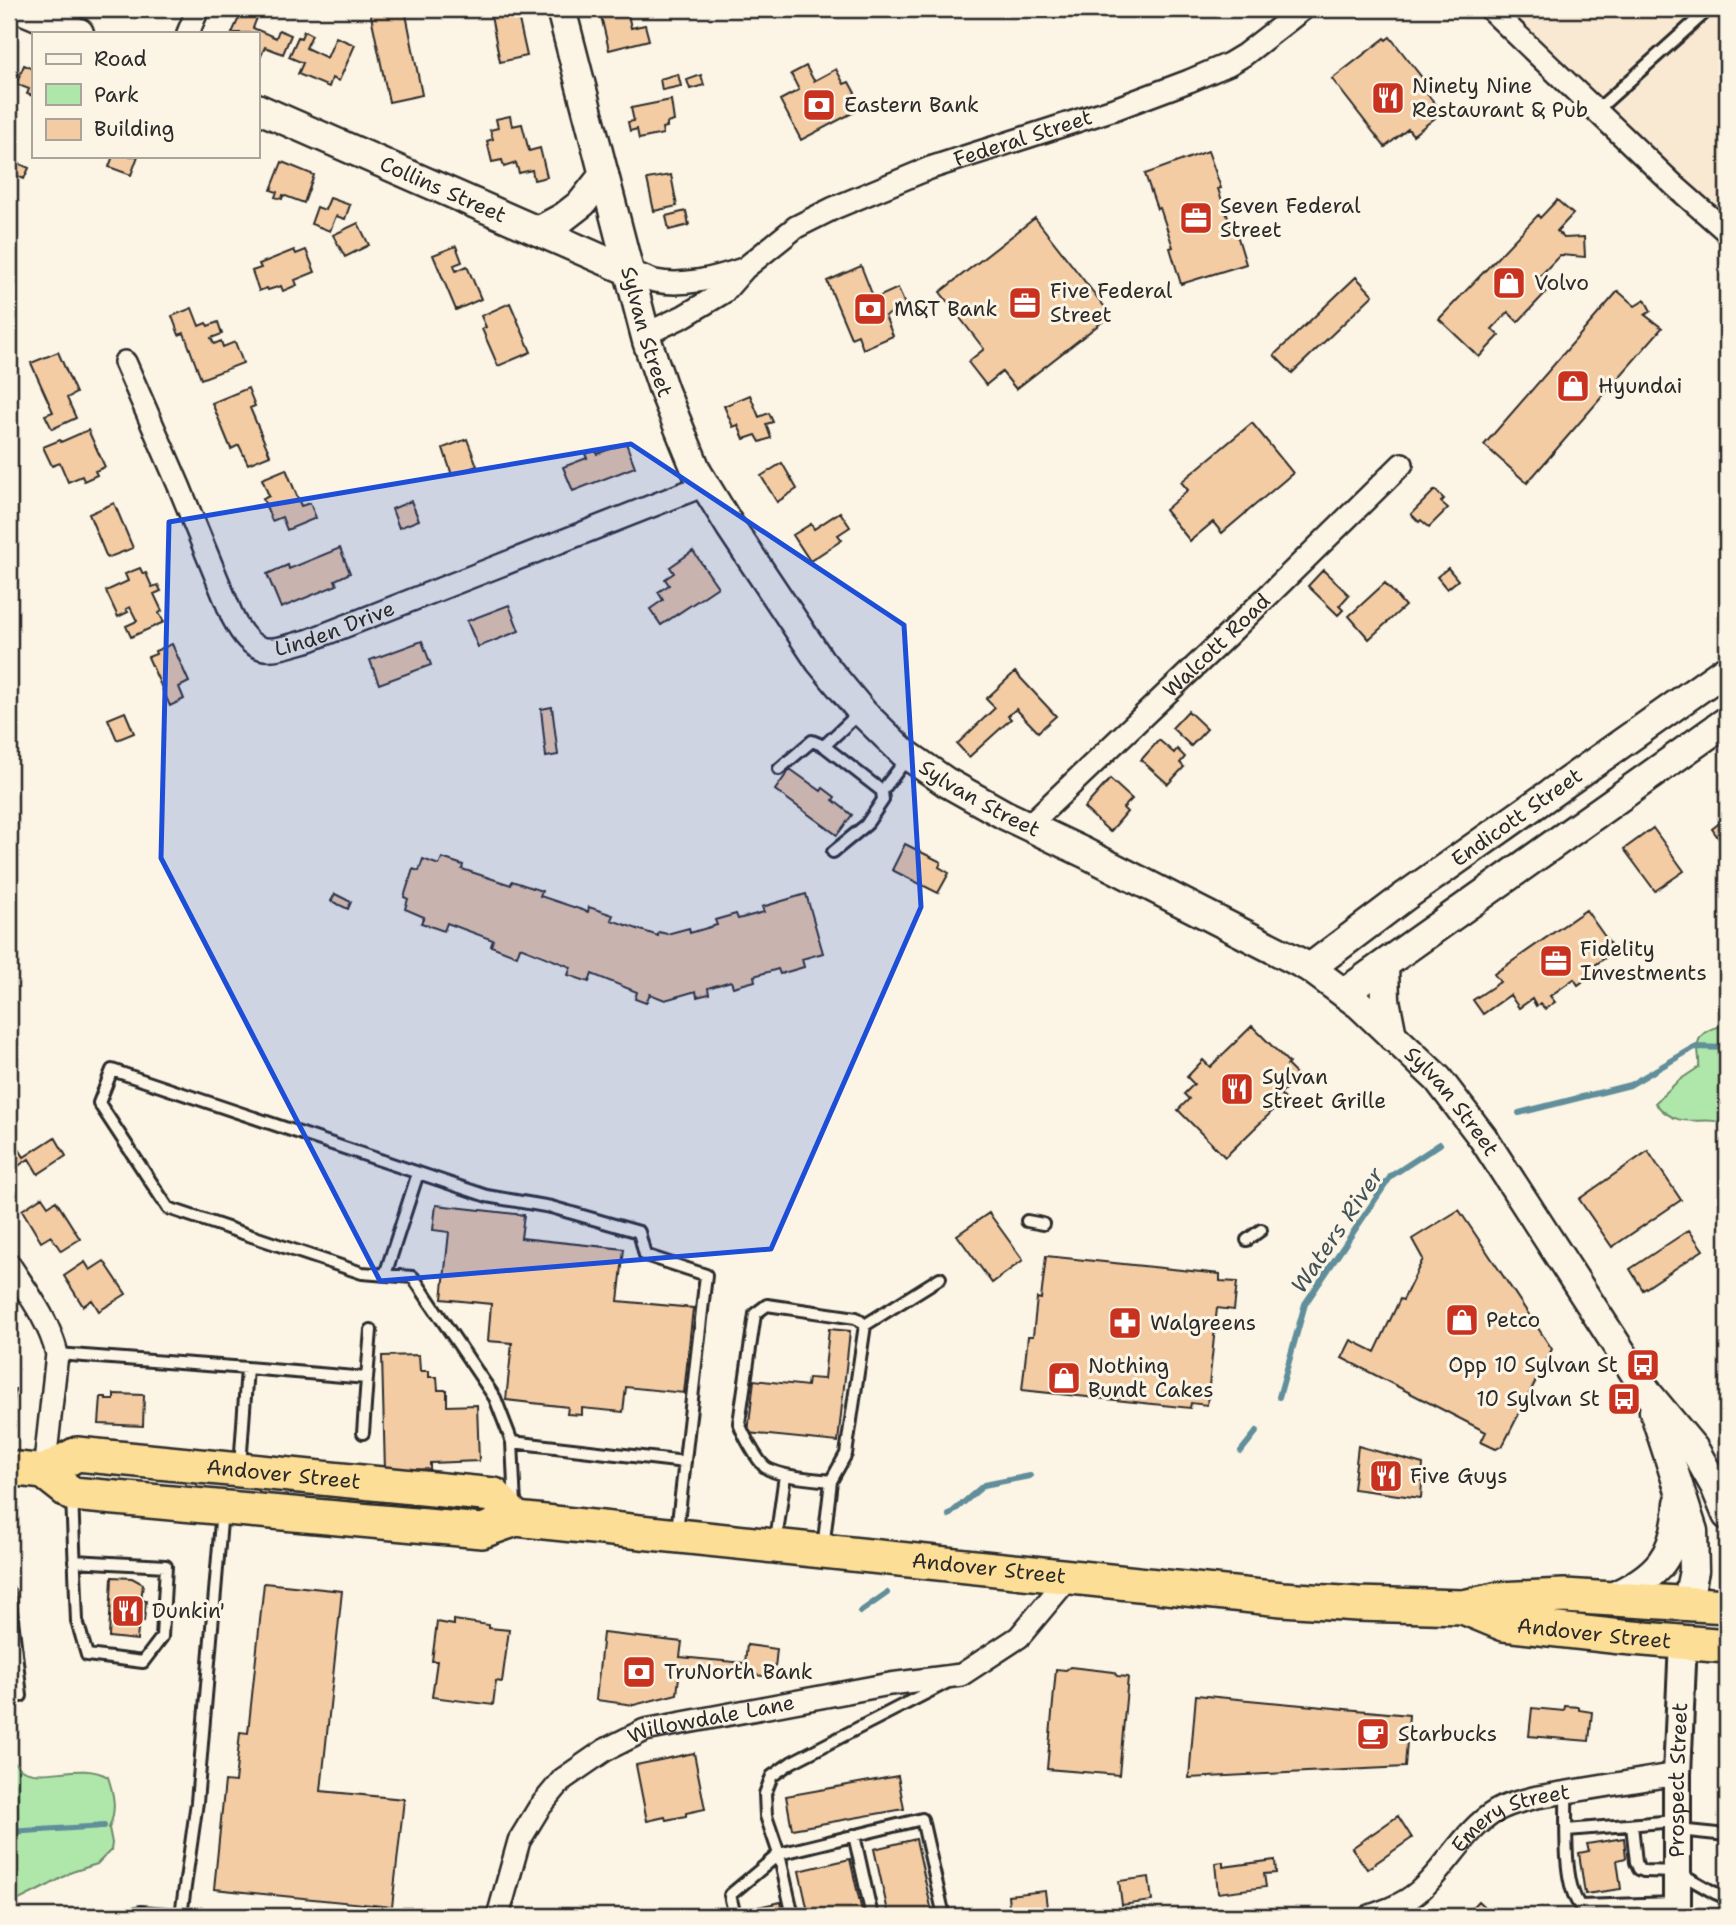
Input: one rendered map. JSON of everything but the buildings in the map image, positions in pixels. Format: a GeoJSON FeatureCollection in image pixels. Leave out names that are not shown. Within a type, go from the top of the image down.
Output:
{"type":"FeatureCollection","features":[{"type":"Feature","properties":{"kind":"highway","name":"Andover Street"},"geometry":{"type":"LineString","coordinates":[[44,1472],[77,1454],[240,1469],[494,1495],[516,1519]]}},
{"type":"Feature","properties":{"kind":"highway"},"geometry":{"type":"LineString","coordinates":[[9,1468],[44,1472],[72,1494]]}},
{"type":"Feature","properties":{"kind":"highway","name":"Andover Street"},"geometry":{"type":"LineString","coordinates":[[72,1494],[482,1531],[516,1519],[1282,1599],[1463,1607],[1499,1599],[1564,1596],[1727,1606]]}},
{"type":"Feature","properties":{"kind":"highway"},"geometry":{"type":"LineString","coordinates":[[1683,1642],[1687,1604]]}},
{"type":"Feature","properties":{"kind":"highway","name":"Andover Street"},"geometry":{"type":"LineString","coordinates":[[1463,1607],[1504,1624],[1727,1646]]}},
{"type":"Feature","properties":{"kind":"main road"},"geometry":{"type":"LineString","coordinates":[[20,9],[77,32]]}},
{"type":"Feature","properties":{"kind":"main road","name":"Sylvan Street"},"geometry":{"type":"LineString","coordinates":[[561,9],[629,271],[664,391],[697,472],[820,661],[861,711],[909,756],[946,782],[1310,968],[1360,1005],[1392,1035],[1438,1079],[1483,1138],[1649,1395],[1694,1449],[1715,1486],[1727,1515]]}},
{"type":"Feature","properties":{"kind":"main road","name":"Collins Street"},"geometry":{"type":"LineString","coordinates":[[259,109],[629,271]]}},
{"type":"Feature","properties":{"kind":"main road"},"geometry":{"type":"LineString","coordinates":[[538,232],[582,203],[604,175]]}},
{"type":"Feature","properties":{"kind":"main road","name":"Endicott Street"},"geometry":{"type":"LineString","coordinates":[[1310,968],[1404,898],[1727,669]]}},
{"type":"Feature","properties":{"kind":"main road","name":"Endicott Street"},"geometry":{"type":"LineString","coordinates":[[1344,993],[1727,721]]}},
{"type":"Feature","properties":{"kind":"main road"},"geometry":{"type":"LineString","coordinates":[[1499,830],[1524,865]]}},
{"type":"Feature","properties":{"kind":"main road"},"geometry":{"type":"LineString","coordinates":[[1384,965],[1385,1000],[1392,1035]]}},
{"type":"Feature","properties":{"kind":"main road","name":"Sylvan Street"},"geometry":{"type":"LineString","coordinates":[[1649,1395],[1693,1531],[1694,1571],[1687,1604]]}},
{"type":"Feature","properties":{"kind":"main road"},"geometry":{"type":"LineString","coordinates":[[1694,1449],[1727,1478]]}},
{"type":"Feature","properties":{"kind":"main road"},"geometry":{"type":"LineString","coordinates":[[1610,1598],[1630,1590],[1644,1580],[1662,1562],[1671,1548],[1678,1527],[1679,1486]]}},
{"type":"Feature","properties":{"kind":"street"},"geometry":{"type":"LineString","coordinates":[[188,32],[198,9]]}},
{"type":"Feature","properties":{"kind":"street","name":"Federal Street"},"geometry":{"type":"LineString","coordinates":[[646,334],[684,316],[724,292],[745,268],[796,227],[874,190],[930,168],[1117,108],[1229,64],[1303,9]]}},
{"type":"Feature","properties":{"kind":"street"},"geometry":{"type":"LineString","coordinates":[[1490,9],[1676,187],[1727,232]]}},
{"type":"Feature","properties":{"kind":"street","name":"Federal Street"},"geometry":{"type":"LineString","coordinates":[[629,271],[654,281],[681,283],[745,268]]}},
{"type":"Feature","properties":{"kind":"street","name":"Linden Drive"},"geometry":{"type":"LineString","coordinates":[[125,362],[233,618],[242,635],[256,647],[272,651],[310,640],[705,485]]}},
{"type":"Feature","properties":{"kind":"street","name":"Walcott Road"},"geometry":{"type":"LineString","coordinates":[[1028,826],[1402,464]]}},
{"type":"Feature","properties":{"kind":"street"},"geometry":{"type":"LineString","coordinates":[[9,1264],[45,1321],[57,1354],[44,1472]]}},
{"type":"Feature","properties":{"kind":"street","name":"Willowdale Lane"},"geometry":{"type":"LineString","coordinates":[[498,1916],[519,1841],[539,1808],[563,1779],[605,1750],[645,1730],[890,1684],[961,1675],[1019,1637],[1069,1577]]}},
{"type":"Feature","properties":{"kind":"street","name":"Prospect Street"},"geometry":{"type":"LineString","coordinates":[[1678,1909],[1677,1774],[1683,1642]]}},
{"type":"Feature","properties":{"kind":"street","name":"Emery Street"},"geometry":{"type":"LineString","coordinates":[[1370,1916],[1394,1907],[1417,1893],[1477,1826],[1496,1811],[1515,1802],[1677,1774]]}},
{"type":"Feature","properties":{"kind":"lane"},"geometry":{"type":"LineString","coordinates":[[1597,110],[1709,9]]}},
{"type":"Feature","properties":{"kind":"lane"},"geometry":{"type":"LineString","coordinates":[[824,746],[861,711]]}},
{"type":"Feature","properties":{"kind":"lane"},"geometry":{"type":"LineString","coordinates":[[779,769],[812,741],[824,746],[882,791]]}},
{"type":"Feature","properties":{"kind":"lane"},"geometry":{"type":"LineString","coordinates":[[833,852],[866,825],[883,800],[882,791],[909,756]]}},
{"type":"Feature","properties":{"kind":"lane"},"geometry":{"type":"LineString","coordinates":[[516,1519],[512,1441],[495,1398],[413,1277],[362,1273],[168,1208],[99,1103],[112,1070],[487,1196],[551,1207],[639,1232],[645,1255],[706,1275],[677,1537]]}},
{"type":"Feature","properties":{"kind":"lane"},"geometry":{"type":"LineString","coordinates":[[385,1275],[418,1173]]}},
{"type":"Feature","properties":{"kind":"lane"},"geometry":{"type":"LineString","coordinates":[[1027,1221],[1043,1224]]}},
{"type":"Feature","properties":{"kind":"lane"},"geometry":{"type":"LineString","coordinates":[[1247,1240],[1261,1230]]}},
{"type":"Feature","properties":{"kind":"lane"},"geometry":{"type":"LineString","coordinates":[[823,1551],[831,1481],[846,1454],[865,1325],[940,1278]]}},
{"type":"Feature","properties":{"kind":"lane"},"geometry":{"type":"LineString","coordinates":[[831,1481],[785,1475],[765,1466],[744,1438],[739,1423],[755,1314],[766,1305],[856,1318],[865,1325]]}},
{"type":"Feature","properties":{"kind":"lane"},"geometry":{"type":"LineString","coordinates":[[363,1433],[371,1331]]}},
{"type":"Feature","properties":{"kind":"lane"},"geometry":{"type":"LineString","coordinates":[[57,1354],[367,1378]]}},
{"type":"Feature","properties":{"kind":"lane"},"geometry":{"type":"LineString","coordinates":[[240,1469],[247,1368]]}},
{"type":"Feature","properties":{"kind":"lane"},"geometry":{"type":"LineString","coordinates":[[512,1441],[685,1462]]}},
{"type":"Feature","properties":{"kind":"lane"},"geometry":{"type":"LineString","coordinates":[[775,1547],[785,1475]]}},
{"type":"Feature","properties":{"kind":"lane"},"geometry":{"type":"LineString","coordinates":[[72,1494],[74,1561],[77,1621],[87,1655],[143,1662],[162,1637],[166,1566],[74,1561]]}},
{"type":"Feature","properties":{"kind":"lane"},"geometry":{"type":"LineString","coordinates":[[181,1916],[197,1802],[222,1507]]}},
{"type":"Feature","properties":{"kind":"lane"},"geometry":{"type":"LineString","coordinates":[[9,1593],[22,1696],[9,1697]]}},
{"type":"Feature","properties":{"kind":"lane"},"geometry":{"type":"LineString","coordinates":[[793,1916],[779,1854],[766,1816],[765,1794],[772,1776],[792,1762],[961,1675]]}},
{"type":"Feature","properties":{"kind":"lane"},"geometry":{"type":"LineString","coordinates":[[1566,1792],[1567,1858],[1575,1899],[1580,1906],[1678,1909]]}},
{"type":"Feature","properties":{"kind":"lane"},"geometry":{"type":"LineString","coordinates":[[735,1916],[730,1895],[779,1854],[922,1819],[944,1916]]}},
{"type":"Feature","properties":{"kind":"lane"},"geometry":{"type":"LineString","coordinates":[[1567,1830],[1632,1825],[1678,1826],[1727,1835]]}},
{"type":"Feature","properties":{"kind":"lane"},"geometry":{"type":"LineString","coordinates":[[1632,1825],[1639,1869],[1678,1872],[1727,1898]]}},
{"type":"Feature","properties":{"kind":"lane"},"geometry":{"type":"LineString","coordinates":[[854,1835],[872,1916]]}},
{"type":"Feature","properties":{"kind":"lane"},"geometry":{"type":"LineString","coordinates":[[126,1916],[141,1912],[196,1916]]}},
{"type":"Feature","properties":{"kind":"highlighted area"},"geometry":{"type":"Polygon","coordinates":[[[631,444],[904,625],[921,907],[771,1249],[380,1281],[161,858],[169,522],[631,444]]]}},
{"type":"Feature","properties":{"kind":"shaded area"},"geometry":{"type":"Polygon","coordinates":[[[1491,9],[1727,9],[1727,232],[1491,9]]]}},
{"type":"Feature","properties":{"kind":"green space"},"geometry":{"type":"Polygon","coordinates":[[[1727,1025],[1727,1126],[1719,1122],[1684,1120],[1665,1113],[1655,1103],[1678,1081],[1699,1067],[1698,1045],[1702,1035],[1727,1025]]]}},
{"type":"Feature","properties":{"kind":"green space"},"geometry":{"type":"Polygon","coordinates":[[[9,1758],[21,1769],[30,1772],[86,1771],[108,1777],[114,1809],[109,1828],[111,1850],[97,1864],[72,1872],[9,1905],[9,1758]]]}},
{"type":"Feature","properties":{"kind":"waterway","name":"Waters River"},"geometry":{"type":"LineString","coordinates":[[1519,1113],[1630,1085],[1695,1047],[1727,1048]]}},
{"type":"Feature","properties":{"kind":"waterway","name":"Waters River"},"geometry":{"type":"LineString","coordinates":[[1279,1397],[1305,1304],[1391,1176],[1440,1144]]}},
{"type":"Feature","properties":{"kind":"waterway","name":"Waters River"},"geometry":{"type":"LineString","coordinates":[[1241,1451],[1257,1431]]}},
{"type":"Feature","properties":{"kind":"waterway","name":"Waters River"},"geometry":{"type":"LineString","coordinates":[[949,1515],[984,1485],[1030,1476]]}},
{"type":"Feature","properties":{"kind":"waterway","name":"Waters River"},"geometry":{"type":"LineString","coordinates":[[860,1612],[887,1593]]}},
{"type":"Feature","properties":{"kind":"waterway","name":"Waters River"},"geometry":{"type":"LineString","coordinates":[[9,1832],[104,1826]]}},
{"type":"Feature","properties":{"kind":"place","name":"Ninety Nine Restaurant & Pub"},"geometry":{"type":"Point","coordinates":[1388,98]}},
{"type":"Feature","properties":{"kind":"place","name":"Eastern Bank"},"geometry":{"type":"Point","coordinates":[819,105]}},
{"type":"Feature","properties":{"kind":"place","name":"Seven Federal Street"},"geometry":{"type":"Point","coordinates":[1196,218]}},
{"type":"Feature","properties":{"kind":"place","name":"Volvo"},"geometry":{"type":"Point","coordinates":[1509,283]}},
{"type":"Feature","properties":{"kind":"place","name":"Five Federal Street"},"geometry":{"type":"Point","coordinates":[1025,303]}},
{"type":"Feature","properties":{"kind":"place","name":"M&T Bank"},"geometry":{"type":"Point","coordinates":[870,309]}},
{"type":"Feature","properties":{"kind":"place","name":"Hyundai"},"geometry":{"type":"Point","coordinates":[1573,386]}},
{"type":"Feature","properties":{"kind":"place","name":"Fidelity Investments"},"geometry":{"type":"Point","coordinates":[1556,961]}},
{"type":"Feature","properties":{"kind":"place","name":"Sylvan Street Grille"},"geometry":{"type":"Point","coordinates":[1237,1089]}},
{"type":"Feature","properties":{"kind":"place","name":"Petco"},"geometry":{"type":"Point","coordinates":[1462,1320]}},
{"type":"Feature","properties":{"kind":"place","name":"Walgreens"},"geometry":{"type":"Point","coordinates":[1125,1323]}},
{"type":"Feature","properties":{"kind":"place","name":"Opp 10 Sylvan St"},"geometry":{"type":"Point","coordinates":[1643,1365]}},
{"type":"Feature","properties":{"kind":"place","name":"Nothing Bundt Cakes"},"geometry":{"type":"Point","coordinates":[1064,1378]}},
{"type":"Feature","properties":{"kind":"place","name":"10 Sylvan St"},"geometry":{"type":"Point","coordinates":[1624,1399]}},
{"type":"Feature","properties":{"kind":"place","name":"Five Guys"},"geometry":{"type":"Point","coordinates":[1386,1476]}},
{"type":"Feature","properties":{"kind":"place","name":"Dunkin'"},"geometry":{"type":"Point","coordinates":[128,1611]}},
{"type":"Feature","properties":{"kind":"place","name":"TruNorth Bank"},"geometry":{"type":"Point","coordinates":[639,1672]}},
{"type":"Feature","properties":{"kind":"place","name":"Starbucks"},"geometry":{"type":"Point","coordinates":[1373,1734]}}]}
